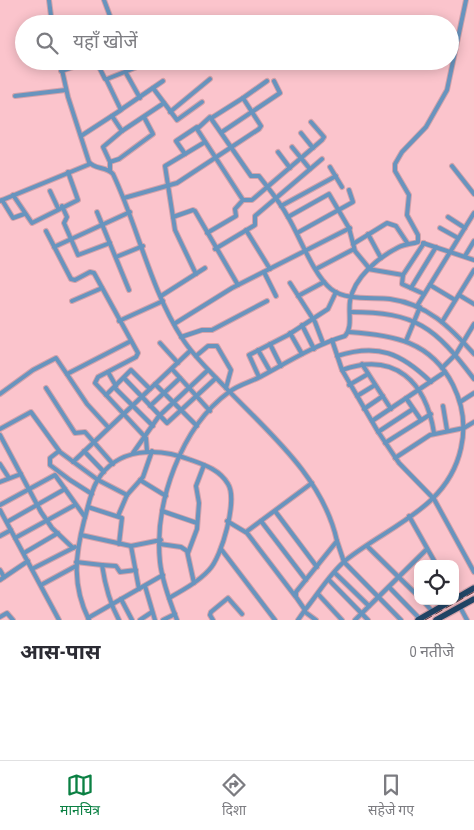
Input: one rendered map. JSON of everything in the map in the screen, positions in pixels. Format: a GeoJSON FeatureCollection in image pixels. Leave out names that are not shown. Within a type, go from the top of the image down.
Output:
{"type":"FeatureCollection","features":[{"type":"Feature","properties":{"kind":"highway"},"geometry":{"type":"LineString","coordinates":[[459,596],[474,588]]}},
{"type":"Feature","properties":{"kind":"highway"},"geometry":{"type":"LineString","coordinates":[[436,620],[474,599]]}},
{"type":"Feature","properties":{"kind":"highway"},"geometry":{"type":"LineString","coordinates":[[419,619],[444,605]]}},
{"type":"Feature","properties":{"kind":"street"},"geometry":{"type":"LineString","coordinates":[[49,0],[51,15]]}},
{"type":"Feature","properties":{"kind":"street"},"geometry":{"type":"LineString","coordinates":[[104,0],[110,15]]}},
{"type":"Feature","properties":{"kind":"street"},"geometry":{"type":"LineString","coordinates":[[459,32],[466,0]]}},
{"type":"Feature","properties":{"kind":"street"},"geometry":{"type":"LineString","coordinates":[[64,70],[61,71],[66,90],[90,164]]}},
{"type":"Feature","properties":{"kind":"street"},"geometry":{"type":"LineString","coordinates":[[100,70],[122,109]]}},
{"type":"Feature","properties":{"kind":"street"},"geometry":{"type":"LineString","coordinates":[[106,79],[132,70]]}},
{"type":"Feature","properties":{"kind":"street"},"geometry":{"type":"LineString","coordinates":[[418,242],[418,235],[407,216],[409,195],[395,171],[395,164],[402,152],[426,127],[446,90],[450,70]]}},
{"type":"Feature","properties":{"kind":"street"},"geometry":{"type":"LineString","coordinates":[[126,73],[140,98]]}},
{"type":"Feature","properties":{"kind":"street"},"geometry":{"type":"LineString","coordinates":[[170,112],[210,79]]}},
{"type":"Feature","properties":{"kind":"street"},"geometry":{"type":"LineString","coordinates":[[222,132],[281,92],[274,80]]}},
{"type":"Feature","properties":{"kind":"street"},"geometry":{"type":"LineString","coordinates":[[81,136],[140,98],[162,81]]}},
{"type":"Feature","properties":{"kind":"street"},"geometry":{"type":"LineString","coordinates":[[185,154],[176,140],[267,81]]}},
{"type":"Feature","properties":{"kind":"street"},"geometry":{"type":"LineString","coordinates":[[153,88],[178,121],[202,102]]}},
{"type":"Feature","properties":{"kind":"street"},"geometry":{"type":"LineString","coordinates":[[15,96],[66,90]]}},
{"type":"Feature","properties":{"kind":"street"},"geometry":{"type":"LineString","coordinates":[[124,198],[177,182],[260,128],[243,98]]}},
{"type":"Feature","properties":{"kind":"street"},"geometry":{"type":"LineString","coordinates":[[164,103],[122,131],[103,147],[110,162],[110,170],[130,212],[163,301],[190,351],[284,448],[312,483],[324,508],[344,562],[401,620]]}},
{"type":"Feature","properties":{"kind":"street"},"geometry":{"type":"LineString","coordinates":[[112,116],[122,131]]}},
{"type":"Feature","properties":{"kind":"street"},"geometry":{"type":"LineString","coordinates":[[110,162],[119,159],[153,134],[144,117]]}},
{"type":"Feature","properties":{"kind":"street"},"geometry":{"type":"LineString","coordinates":[[212,118],[251,176],[259,175],[268,186],[288,217],[324,282],[336,292],[351,296],[389,299],[419,307],[442,322],[473,351]]}},
{"type":"Feature","properties":{"kind":"street"},"geometry":{"type":"LineString","coordinates":[[207,234],[236,216],[234,209],[243,200],[252,200],[324,138],[311,122]]}},
{"type":"Feature","properties":{"kind":"street"},"geometry":{"type":"LineString","coordinates":[[197,127],[243,200]]}},
{"type":"Feature","properties":{"kind":"street"},"geometry":{"type":"LineString","coordinates":[[301,133],[313,148]]}},
{"type":"Feature","properties":{"kind":"street"},"geometry":{"type":"LineString","coordinates":[[196,274],[180,243],[173,216],[165,165],[205,142]]}},
{"type":"Feature","properties":{"kind":"street"},"geometry":{"type":"LineString","coordinates":[[292,147],[310,169]]}},
{"type":"Feature","properties":{"kind":"street"},"geometry":{"type":"LineString","coordinates":[[278,152],[290,168]]}},
{"type":"Feature","properties":{"kind":"street"},"geometry":{"type":"LineString","coordinates":[[216,249],[255,225],[255,216],[322,159]]}},
{"type":"Feature","properties":{"kind":"street"},"geometry":{"type":"LineString","coordinates":[[24,214],[14,218],[1,201],[90,164],[110,170]]}},
{"type":"Feature","properties":{"kind":"street"},"geometry":{"type":"LineString","coordinates":[[452,166],[474,194]]}},
{"type":"Feature","properties":{"kind":"street"},"geometry":{"type":"LineString","coordinates":[[330,167],[342,187]]}},
{"type":"Feature","properties":{"kind":"street"},"geometry":{"type":"LineString","coordinates":[[13,195],[24,214],[32,223],[78,199],[68,172]]}},
{"type":"Feature","properties":{"kind":"street"},"geometry":{"type":"LineString","coordinates":[[281,206],[336,176]]}},
{"type":"Feature","properties":{"kind":"street"},"geometry":{"type":"LineString","coordinates":[[297,233],[354,201],[348,190]]}},
{"type":"Feature","properties":{"kind":"street"},"geometry":{"type":"LineString","coordinates":[[50,191],[67,218],[64,223],[80,256],[110,243]]}},
{"type":"Feature","properties":{"kind":"street"},"geometry":{"type":"LineString","coordinates":[[288,217],[328,194],[350,228],[354,249],[369,269],[403,275]]}},
{"type":"Feature","properties":{"kind":"street"},"geometry":{"type":"LineString","coordinates":[[8,210],[18,205]]}},
{"type":"Feature","properties":{"kind":"street"},"geometry":{"type":"LineString","coordinates":[[173,216],[194,210],[238,286]]}},
{"type":"Feature","properties":{"kind":"street"},"geometry":{"type":"LineString","coordinates":[[97,212],[129,290]]}},
{"type":"Feature","properties":{"kind":"street"},"geometry":{"type":"LineString","coordinates":[[54,246],[130,212]]}},
{"type":"Feature","properties":{"kind":"street"},"geometry":{"type":"LineString","coordinates":[[406,341],[424,294],[474,213]]}},
{"type":"Feature","properties":{"kind":"street"},"geometry":{"type":"LineString","coordinates":[[448,217],[465,228]]}},
{"type":"Feature","properties":{"kind":"street"},"geometry":{"type":"LineString","coordinates":[[353,244],[384,224],[394,224],[408,244]]}},
{"type":"Feature","properties":{"kind":"street"},"geometry":{"type":"LineString","coordinates":[[174,324],[238,286],[350,228]]}},
{"type":"Feature","properties":{"kind":"street"},"geometry":{"type":"LineString","coordinates":[[440,228],[458,238]]}},
{"type":"Feature","properties":{"kind":"street"},"geometry":{"type":"LineString","coordinates":[[246,230],[270,269]]}},
{"type":"Feature","properties":{"kind":"street"},"geometry":{"type":"LineString","coordinates":[[46,231],[71,279],[75,280],[93,272],[137,356],[96,380],[96,386],[145,436],[147,451]]}},
{"type":"Feature","properties":{"kind":"street"},"geometry":{"type":"LineString","coordinates":[[368,234],[381,258]]}},
{"type":"Feature","properties":{"kind":"street"},"geometry":{"type":"LineString","coordinates":[[465,256],[474,241]]}},
{"type":"Feature","properties":{"kind":"street"},"geometry":{"type":"LineString","coordinates":[[177,620],[160,563],[162,511],[179,456],[197,426],[228,390],[259,377],[323,344],[345,336],[349,332],[351,296],[369,269],[381,258],[408,244],[418,242],[450,250],[474,260]]}},
{"type":"Feature","properties":{"kind":"street"},"geometry":{"type":"LineString","coordinates":[[424,243],[403,275],[402,284],[424,294]]}},
{"type":"Feature","properties":{"kind":"street"},"geometry":{"type":"LineString","coordinates":[[116,257],[143,246]]}},
{"type":"Feature","properties":{"kind":"street"},"geometry":{"type":"LineString","coordinates":[[411,288],[436,246]]}},
{"type":"Feature","properties":{"kind":"street"},"geometry":{"type":"LineString","coordinates":[[316,269],[354,249]]}},
{"type":"Feature","properties":{"kind":"street"},"geometry":{"type":"LineString","coordinates":[[161,296],[206,268]]}},
{"type":"Feature","properties":{"kind":"street"},"geometry":{"type":"LineString","coordinates":[[442,322],[474,270]]}},
{"type":"Feature","properties":{"kind":"street"},"geometry":{"type":"LineString","coordinates":[[264,272],[276,296]]}},
{"type":"Feature","properties":{"kind":"street"},"geometry":{"type":"LineString","coordinates":[[298,296],[324,282]]}},
{"type":"Feature","properties":{"kind":"street"},"geometry":{"type":"LineString","coordinates":[[290,283],[313,319],[323,344]]}},
{"type":"Feature","properties":{"kind":"street"},"geometry":{"type":"LineString","coordinates":[[430,285],[455,300]]}},
{"type":"Feature","properties":{"kind":"street"},"geometry":{"type":"LineString","coordinates":[[72,301],[102,288]]}},
{"type":"Feature","properties":{"kind":"street"},"geometry":{"type":"LineString","coordinates":[[259,377],[249,356],[328,309],[336,292]]}},
{"type":"Feature","properties":{"kind":"street"},"geometry":{"type":"LineString","coordinates":[[458,295],[474,304]]}},
{"type":"Feature","properties":{"kind":"street"},"geometry":{"type":"LineString","coordinates":[[119,321],[163,301]]}},
{"type":"Feature","properties":{"kind":"street"},"geometry":{"type":"LineString","coordinates":[[181,337],[203,330],[212,330],[267,301]]}},
{"type":"Feature","properties":{"kind":"street"},"geometry":{"type":"LineString","coordinates":[[350,312],[391,313],[414,321],[434,332],[456,354],[474,379]]}},
{"type":"Feature","properties":{"kind":"street"},"geometry":{"type":"LineString","coordinates":[[372,421],[431,382],[456,354],[474,324]]}},
{"type":"Feature","properties":{"kind":"street"},"geometry":{"type":"LineString","coordinates":[[302,325],[314,349]]}},
{"type":"Feature","properties":{"kind":"street"},"geometry":{"type":"LineString","coordinates":[[298,620],[344,562],[434,499],[444,489],[456,468],[464,428],[460,402],[443,370],[423,351],[406,341],[388,335],[349,332]]}},
{"type":"Feature","properties":{"kind":"street"},"geometry":{"type":"LineString","coordinates":[[290,333],[302,354]]}},
{"type":"Feature","properties":{"kind":"street"},"geometry":{"type":"LineString","coordinates":[[332,340],[342,370],[378,432],[395,458],[434,499],[474,572]]}},
{"type":"Feature","properties":{"kind":"street"},"geometry":{"type":"LineString","coordinates":[[67,374],[130,341]]}},
{"type":"Feature","properties":{"kind":"street"},"geometry":{"type":"LineString","coordinates":[[160,343],[178,363]]}},
{"type":"Feature","properties":{"kind":"street"},"geometry":{"type":"LineString","coordinates":[[270,344],[281,366]]}},
{"type":"Feature","properties":{"kind":"street"},"geometry":{"type":"LineString","coordinates":[[196,356],[208,346],[217,346],[231,370],[228,390]]}},
{"type":"Feature","properties":{"kind":"street"},"geometry":{"type":"LineString","coordinates":[[258,350],[270,371]]}},
{"type":"Feature","properties":{"kind":"street"},"geometry":{"type":"LineString","coordinates":[[337,356],[358,350],[384,352],[412,365],[431,382]]}},
{"type":"Feature","properties":{"kind":"street"},"geometry":{"type":"LineString","coordinates":[[73,462],[190,351]]}},
{"type":"Feature","properties":{"kind":"street"},"geometry":{"type":"LineString","coordinates":[[0,394],[54,358],[87,404],[108,427]]}},
{"type":"Feature","properties":{"kind":"street"},"geometry":{"type":"LineString","coordinates":[[342,370],[362,364],[381,364],[395,369],[420,389],[431,414],[434,433]]}},
{"type":"Feature","properties":{"kind":"street"},"geometry":{"type":"LineString","coordinates":[[362,364],[391,409]]}},
{"type":"Feature","properties":{"kind":"street"},"geometry":{"type":"LineString","coordinates":[[172,368],[210,411]]}},
{"type":"Feature","properties":{"kind":"street"},"geometry":{"type":"LineString","coordinates":[[106,395],[132,370],[150,388]]}},
{"type":"Feature","properties":{"kind":"street"},"geometry":{"type":"LineString","coordinates":[[133,453],[159,416],[208,370]]}},
{"type":"Feature","properties":{"kind":"street"},"geometry":{"type":"LineString","coordinates":[[108,372],[116,387],[153,426]]}},
{"type":"Feature","properties":{"kind":"street"},"geometry":{"type":"LineString","coordinates":[[349,384],[368,374]]}},
{"type":"Feature","properties":{"kind":"street"},"geometry":{"type":"LineString","coordinates":[[124,378],[159,416],[168,423],[216,378]]}},
{"type":"Feature","properties":{"kind":"street"},"geometry":{"type":"LineString","coordinates":[[150,406],[180,378]]}},
{"type":"Feature","properties":{"kind":"street"},"geometry":{"type":"LineString","coordinates":[[155,384],[197,426]]}},
{"type":"Feature","properties":{"kind":"street"},"geometry":{"type":"LineString","coordinates":[[357,396],[375,385]]}},
{"type":"Feature","properties":{"kind":"street"},"geometry":{"type":"LineString","coordinates":[[46,388],[75,432],[83,431],[113,464]]}},
{"type":"Feature","properties":{"kind":"street"},"geometry":{"type":"LineString","coordinates":[[460,402],[474,393]]}},
{"type":"Feature","properties":{"kind":"street"},"geometry":{"type":"LineString","coordinates":[[364,409],[383,396]]}},
{"type":"Feature","properties":{"kind":"street"},"geometry":{"type":"LineString","coordinates":[[406,398],[421,420]]}},
{"type":"Feature","properties":{"kind":"street"},"geometry":{"type":"LineString","coordinates":[[443,406],[446,430]]}},
{"type":"Feature","properties":{"kind":"street"},"geometry":{"type":"LineString","coordinates":[[378,432],[413,409]]}},
{"type":"Feature","properties":{"kind":"street"},"geometry":{"type":"LineString","coordinates":[[0,429],[31,412],[59,451],[98,480],[127,495]]}},
{"type":"Feature","properties":{"kind":"street"},"geometry":{"type":"LineString","coordinates":[[385,443],[431,414]]}},
{"type":"Feature","properties":{"kind":"street"},"geometry":{"type":"LineString","coordinates":[[395,458],[434,433],[464,428],[474,422]]}},
{"type":"Feature","properties":{"kind":"street"},"geometry":{"type":"LineString","coordinates":[[0,435],[46,520],[73,548]]}},
{"type":"Feature","properties":{"kind":"street"},"geometry":{"type":"LineString","coordinates":[[59,451],[49,461],[56,470],[92,494]]}},
{"type":"Feature","properties":{"kind":"street"},"geometry":{"type":"LineString","coordinates":[[84,451],[104,472]]}},
{"type":"Feature","properties":{"kind":"street"},"geometry":{"type":"LineString","coordinates":[[118,516],[127,495],[140,480],[152,451]]}},
{"type":"Feature","properties":{"kind":"street"},"geometry":{"type":"LineString","coordinates":[[163,575],[88,619],[76,588],[76,564],[79,545],[92,494],[104,472],[113,464],[133,453],[152,451],[179,456],[204,465],[221,475],[230,489],[231,507],[214,564],[194,583],[169,598]]}},
{"type":"Feature","properties":{"kind":"street"},"geometry":{"type":"LineString","coordinates":[[0,464],[9,478]]}},
{"type":"Feature","properties":{"kind":"street"},"geometry":{"type":"LineString","coordinates":[[194,583],[188,553],[197,523],[199,503],[196,486],[204,465]]}},
{"type":"Feature","properties":{"kind":"street"},"geometry":{"type":"LineString","coordinates":[[56,470],[55,476],[85,517]]}},
{"type":"Feature","properties":{"kind":"street"},"geometry":{"type":"LineString","coordinates":[[0,482],[21,474]]}},
{"type":"Feature","properties":{"kind":"street"},"geometry":{"type":"LineString","coordinates":[[0,505],[55,476]]}},
{"type":"Feature","properties":{"kind":"street"},"geometry":{"type":"LineString","coordinates":[[140,480],[166,496]]}},
{"type":"Feature","properties":{"kind":"street"},"geometry":{"type":"LineString","coordinates":[[246,532],[312,483]]}},
{"type":"Feature","properties":{"kind":"street"},"geometry":{"type":"LineString","coordinates":[[7,522],[65,489]]}},
{"type":"Feature","properties":{"kind":"street"},"geometry":{"type":"LineString","coordinates":[[15,538],[75,505]]}},
{"type":"Feature","properties":{"kind":"street"},"geometry":{"type":"LineString","coordinates":[[88,507],[123,519],[120,544]]}},
{"type":"Feature","properties":{"kind":"street"},"geometry":{"type":"LineString","coordinates":[[0,510],[59,620]]}},
{"type":"Feature","properties":{"kind":"street"},"geometry":{"type":"LineString","coordinates":[[162,511],[197,523]]}},
{"type":"Feature","properties":{"kind":"street"},"geometry":{"type":"LineString","coordinates":[[275,511],[317,567]]}},
{"type":"Feature","properties":{"kind":"street"},"geometry":{"type":"LineString","coordinates":[[409,516],[434,560]]}},
{"type":"Feature","properties":{"kind":"street"},"geometry":{"type":"LineString","coordinates":[[227,521],[246,532],[305,611],[316,620]]}},
{"type":"Feature","properties":{"kind":"street"},"geometry":{"type":"LineString","coordinates":[[261,521],[306,580]]}},
{"type":"Feature","properties":{"kind":"street"},"geometry":{"type":"LineString","coordinates":[[0,536],[11,530]]}},
{"type":"Feature","properties":{"kind":"street"},"geometry":{"type":"LineString","coordinates":[[24,553],[58,533]]}},
{"type":"Feature","properties":{"kind":"street"},"geometry":{"type":"LineString","coordinates":[[81,534],[131,546],[160,542],[181,547],[188,553]]}},
{"type":"Feature","properties":{"kind":"street"},"geometry":{"type":"LineString","coordinates":[[295,596],[337,541]]}},
{"type":"Feature","properties":{"kind":"street"},"geometry":{"type":"LineString","coordinates":[[32,568],[79,545]]}},
{"type":"Feature","properties":{"kind":"street"},"geometry":{"type":"LineString","coordinates":[[131,546],[139,589]]}},
{"type":"Feature","properties":{"kind":"street"},"geometry":{"type":"LineString","coordinates":[[367,546],[414,593]]}},
{"type":"Feature","properties":{"kind":"street"},"geometry":{"type":"LineString","coordinates":[[220,549],[275,620]]}},
{"type":"Feature","properties":{"kind":"street"},"geometry":{"type":"LineString","coordinates":[[355,620],[428,549]]}},
{"type":"Feature","properties":{"kind":"street"},"geometry":{"type":"LineString","coordinates":[[0,570],[2,578],[28,561]]}},
{"type":"Feature","properties":{"kind":"street"},"geometry":{"type":"LineString","coordinates":[[41,585],[76,564],[116,566],[121,572],[136,570]]}},
{"type":"Feature","properties":{"kind":"street"},"geometry":{"type":"LineString","coordinates":[[102,565],[104,585],[119,620]]}},
{"type":"Feature","properties":{"kind":"street"},"geometry":{"type":"LineString","coordinates":[[335,573],[369,606]]}},
{"type":"Feature","properties":{"kind":"street"},"geometry":{"type":"LineString","coordinates":[[329,580],[368,620]]}},
{"type":"Feature","properties":{"kind":"street"},"geometry":{"type":"LineString","coordinates":[[145,586],[155,620]]}},
{"type":"Feature","properties":{"kind":"street"},"geometry":{"type":"LineString","coordinates":[[389,587],[419,619]]}},
{"type":"Feature","properties":{"kind":"street"},"geometry":{"type":"LineString","coordinates":[[318,594],[342,620]]}},
{"type":"Feature","properties":{"kind":"street"},"geometry":{"type":"LineString","coordinates":[[213,620],[210,615],[211,612],[228,598],[242,614]]}},
{"type":"Feature","properties":{"kind":"street"},"geometry":{"type":"LineString","coordinates":[[120,599],[132,620]]}},
{"type":"Feature","properties":{"kind":"street"},"geometry":{"type":"LineString","coordinates":[[427,605],[433,612]]}},
{"type":"Feature","properties":{"kind":"street"},"geometry":{"type":"LineString","coordinates":[[460,607],[467,620]]}},
{"type":"Feature","properties":{"kind":"street"},"geometry":{"type":"LineString","coordinates":[[140,620],[152,612]]}},
{"type":"Feature","properties":{"kind":"street"},"geometry":{"type":"LineString","coordinates":[[0,617],[7,613],[13,620]]}},
{"type":"Feature","properties":{"kind":"street"},"geometry":{"type":"LineString","coordinates":[[163,620],[175,614]]}},
{"type":"Feature","properties":{"kind":"railway"},"geometry":{"type":"LineString","coordinates":[[425,620],[474,592]]}}]}
